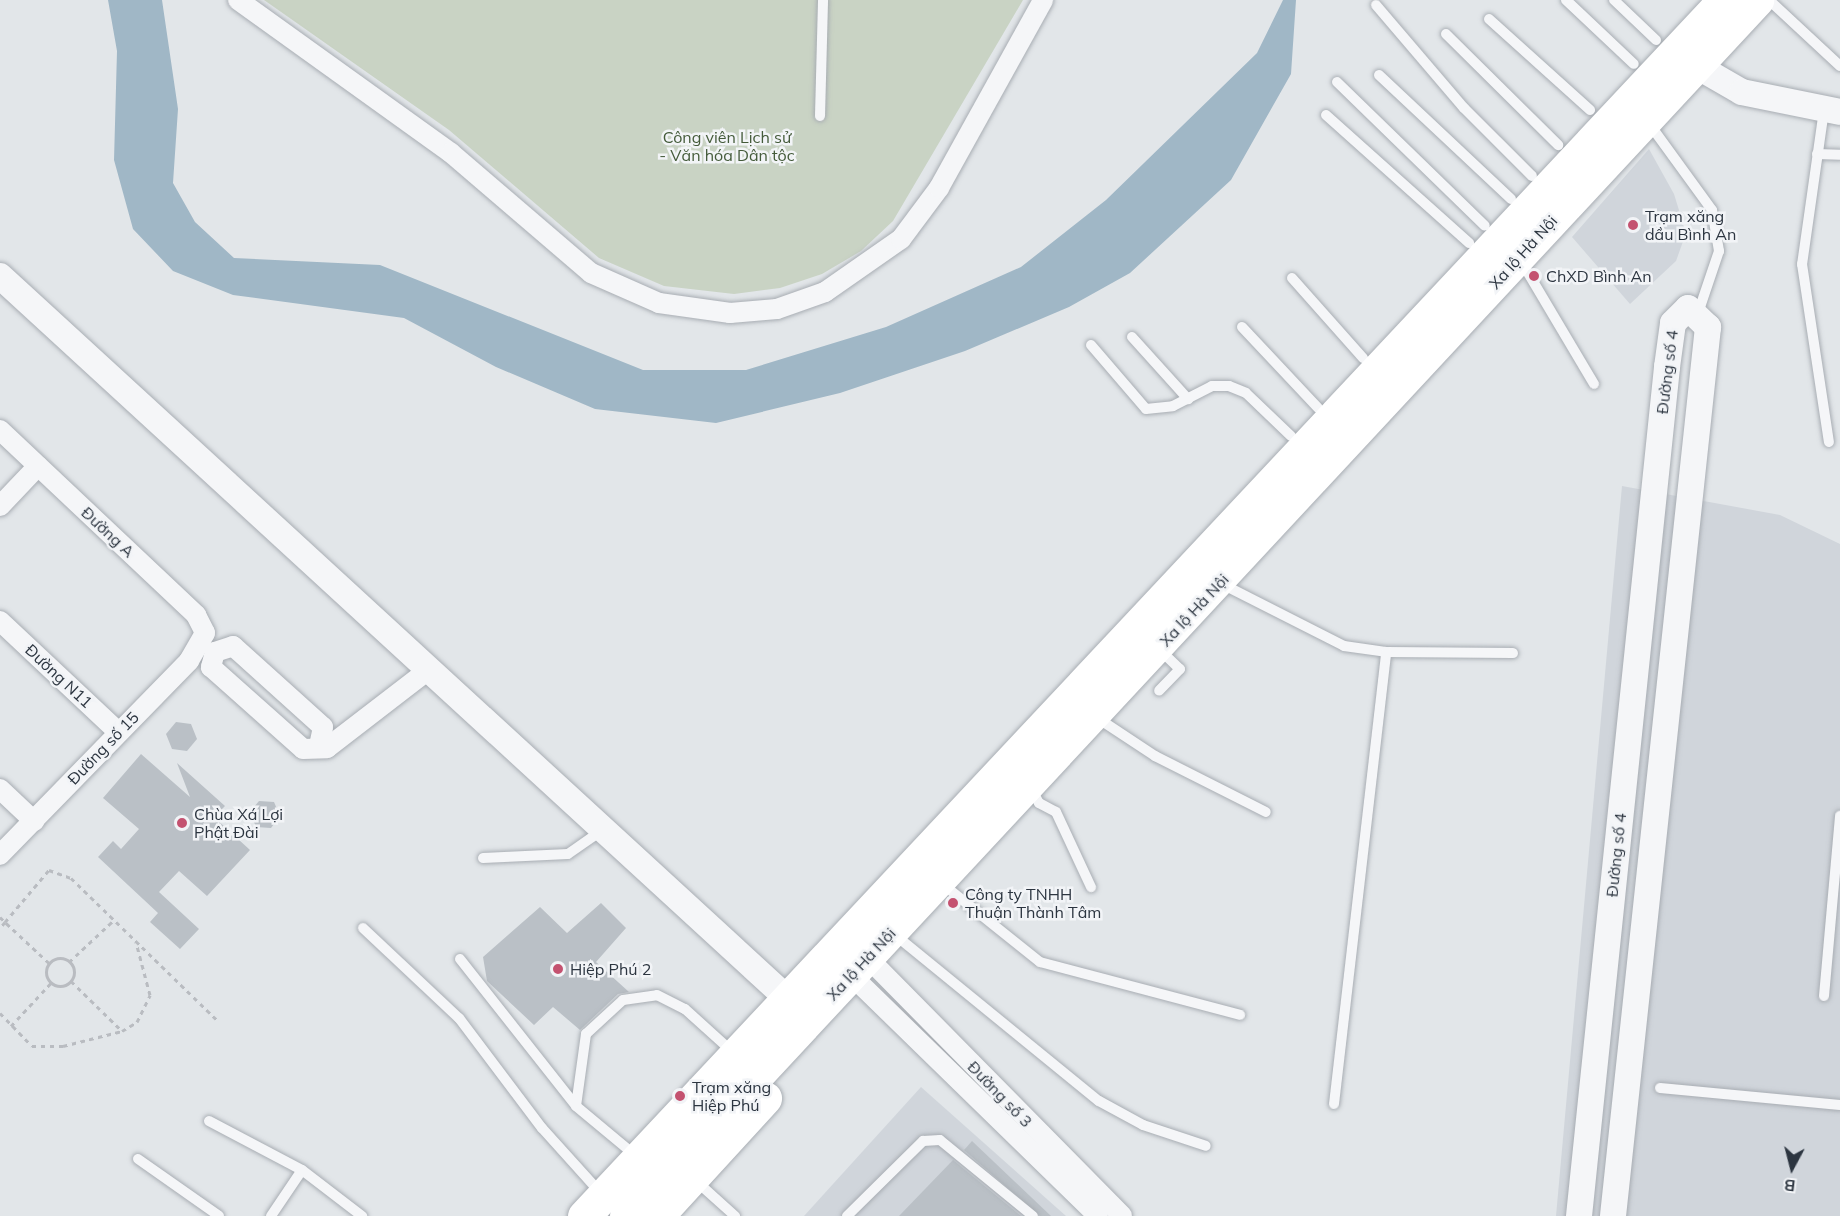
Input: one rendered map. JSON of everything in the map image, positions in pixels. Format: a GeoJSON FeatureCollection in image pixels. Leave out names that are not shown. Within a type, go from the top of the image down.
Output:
{"type":"FeatureCollection","features":[{"type":"Feature","properties":{"kind":"highway","name":"Xa lộ Hà Nội"},"geometry":{"type":"LineString","coordinates":[[626,1216],[684,1171],[865,972],[1034,794],[1163,653],[1228,587],[1498,248],[1532,183],[1558,146],[1694,0]]}},
{"type":"Feature","properties":{"kind":"highway","name":"Xa lộ Hà Nội"},"geometry":{"type":"LineString","coordinates":[[1532,183],[1724,0]]}},
{"type":"Feature","properties":{"kind":"highway","name":"Xa lộ Hà Nội"},"geometry":{"type":"LineString","coordinates":[[568,1216],[590,1202],[634,1163],[714,1077],[783,994],[1364,358],[1651,125],[1702,70],[1771,2]]}},
{"type":"Feature","properties":{"kind":"highway","name":"Xa lộ Hà Nội"},"geometry":{"type":"LineString","coordinates":[[714,1077],[726,1046],[783,994],[1498,248]]}},
{"type":"Feature","properties":{"kind":"highway","name":"Xa lộ Hà Nội"},"geometry":{"type":"LineString","coordinates":[[657,1216],[684,1171]]}},
{"type":"Feature","properties":{"kind":"street"},"geometry":{"type":"LineString","coordinates":[[238,0],[451,153],[591,273],[659,303],[730,313],[777,309],[825,292],[901,239],[939,188],[1043,0]]}},
{"type":"Feature","properties":{"kind":"street"},"geometry":{"type":"LineString","coordinates":[[1702,70],[1742,92],[1832,110]]}},
{"type":"Feature","properties":{"kind":"street"},"geometry":{"type":"LineString","coordinates":[[0,276],[601,831],[783,994]]}},
{"type":"Feature","properties":{"kind":"street","name":"Đường số 4"},"geometry":{"type":"LineString","coordinates":[[1579,1216],[1673,323],[1688,308],[1698,313],[1708,327],[1613,1216]]}},
{"type":"Feature","properties":{"kind":"street","name":"Đường A"},"geometry":{"type":"LineString","coordinates":[[0,430],[196,615],[203,624],[209,646],[211,667],[303,749],[319,747]]}},
{"type":"Feature","properties":{"kind":"street"},"geometry":{"type":"LineString","coordinates":[[0,506],[38,466]]}},
{"type":"Feature","properties":{"kind":"street","name":"Đường N11"},"geometry":{"type":"LineString","coordinates":[[0,621],[118,732]]}},
{"type":"Feature","properties":{"kind":"street"},"geometry":{"type":"LineString","coordinates":[[209,646],[233,646],[323,727],[319,747],[327,748],[427,671]]}},
{"type":"Feature","properties":{"kind":"street","name":"Đường số 15"},"geometry":{"type":"LineString","coordinates":[[0,855],[118,732],[209,646]]}},
{"type":"Feature","properties":{"kind":"street"},"geometry":{"type":"LineString","coordinates":[[0,789],[33,821]]}},
{"type":"Feature","properties":{"kind":"street","name":"Đường số 3"},"geometry":{"type":"LineString","coordinates":[[865,972],[1098,1216]]}},
{"type":"Feature","properties":{"kind":"street","name":"Đường số 3"},"geometry":{"type":"LineString","coordinates":[[865,972],[1122,1216]]}},
{"type":"Feature","properties":{"kind":"lane"},"geometry":{"type":"LineString","coordinates":[[820,116],[823,0]]}},
{"type":"Feature","properties":{"kind":"lane"},"geometry":{"type":"LineString","coordinates":[[1566,0],[1634,64]]}},
{"type":"Feature","properties":{"kind":"lane"},"geometry":{"type":"LineString","coordinates":[[1614,0],[1656,40]]}},
{"type":"Feature","properties":{"kind":"lane"},"geometry":{"type":"LineString","coordinates":[[1771,2],[1840,66]]}},
{"type":"Feature","properties":{"kind":"lane"},"geometry":{"type":"LineString","coordinates":[[1376,5],[1532,183]]}},
{"type":"Feature","properties":{"kind":"lane"},"geometry":{"type":"LineString","coordinates":[[1489,19],[1590,110]]}},
{"type":"Feature","properties":{"kind":"lane"},"geometry":{"type":"LineString","coordinates":[[1446,34],[1558,146]]}},
{"type":"Feature","properties":{"kind":"lane"},"geometry":{"type":"LineString","coordinates":[[1379,75],[1532,183]]}},
{"type":"Feature","properties":{"kind":"lane"},"geometry":{"type":"LineString","coordinates":[[1337,82],[1498,248],[1594,384]]}},
{"type":"Feature","properties":{"kind":"lane"},"geometry":{"type":"LineString","coordinates":[[1829,442],[1802,264],[1817,154],[1832,110]]}},
{"type":"Feature","properties":{"kind":"lane"},"geometry":{"type":"LineString","coordinates":[[1326,115],[1498,248]]}},
{"type":"Feature","properties":{"kind":"lane"},"geometry":{"type":"LineString","coordinates":[[1651,125],[1712,210],[1719,250],[1698,313]]}},
{"type":"Feature","properties":{"kind":"lane"},"geometry":{"type":"LineString","coordinates":[[1817,154],[1840,155]]}},
{"type":"Feature","properties":{"kind":"lane"},"geometry":{"type":"LineString","coordinates":[[1292,278],[1364,358]]}},
{"type":"Feature","properties":{"kind":"lane"},"geometry":{"type":"LineString","coordinates":[[1242,327],[1318,408]]}},
{"type":"Feature","properties":{"kind":"lane"},"geometry":{"type":"LineString","coordinates":[[1132,337],[1188,399]]}},
{"type":"Feature","properties":{"kind":"lane"},"geometry":{"type":"LineString","coordinates":[[1091,345],[1137,404],[1157,410],[1188,399],[1212,386],[1229,386],[1246,393],[1291,436]]}},
{"type":"Feature","properties":{"kind":"lane"},"geometry":{"type":"LineString","coordinates":[[1228,587],[1344,646],[1386,652],[1512,653]]}},
{"type":"Feature","properties":{"kind":"lane"},"geometry":{"type":"LineString","coordinates":[[1334,1104],[1386,652]]}},
{"type":"Feature","properties":{"kind":"lane"},"geometry":{"type":"LineString","coordinates":[[1159,691],[1180,669],[1163,653]]}},
{"type":"Feature","properties":{"kind":"lane"},"geometry":{"type":"LineString","coordinates":[[1101,720],[1155,756],[1266,812]]}},
{"type":"Feature","properties":{"kind":"lane"},"geometry":{"type":"LineString","coordinates":[[1034,794],[1056,812],[1091,887]]}},
{"type":"Feature","properties":{"kind":"lane"},"geometry":{"type":"LineString","coordinates":[[1824,996],[1840,816]]}},
{"type":"Feature","properties":{"kind":"lane"},"geometry":{"type":"LineString","coordinates":[[483,858],[568,854],[601,831]]}},
{"type":"Feature","properties":{"kind":"lane"},"geometry":{"type":"LineString","coordinates":[[945,887],[1040,962],[1240,1015]]}},
{"type":"Feature","properties":{"kind":"lane"},"geometry":{"type":"LineString","coordinates":[[363,928],[459,1018],[542,1128],[590,1202]]}},
{"type":"Feature","properties":{"kind":"lane"},"geometry":{"type":"LineString","coordinates":[[898,937],[1099,1101],[1143,1125],[1206,1146]]}},
{"type":"Feature","properties":{"kind":"lane"},"geometry":{"type":"LineString","coordinates":[[460,959],[576,1106],[634,1163]]}},
{"type":"Feature","properties":{"kind":"lane"},"geometry":{"type":"LineString","coordinates":[[576,1106],[586,1034],[623,1000],[657,995],[674,1002],[726,1046]]}},
{"type":"Feature","properties":{"kind":"lane"},"geometry":{"type":"LineString","coordinates":[[1660,1088],[1840,1105]]}},
{"type":"Feature","properties":{"kind":"lane"},"geometry":{"type":"LineString","coordinates":[[209,1121],[302,1170],[362,1216]]}},
{"type":"Feature","properties":{"kind":"lane"},"geometry":{"type":"LineString","coordinates":[[847,1216],[923,1141],[940,1140],[1033,1216]]}},
{"type":"Feature","properties":{"kind":"lane"},"geometry":{"type":"LineString","coordinates":[[138,1159],[219,1216]]}},
{"type":"Feature","properties":{"kind":"lane"},"geometry":{"type":"LineString","coordinates":[[271,1216],[302,1170]]}},
{"type":"Feature","properties":{"kind":"lane"},"geometry":{"type":"LineString","coordinates":[[684,1171],[735,1216]]}},
{"type":"Feature","properties":{"kind":"path"},"geometry":{"type":"LineString","coordinates":[[0,928],[50,870],[71,878],[218,1021]]}},
{"type":"Feature","properties":{"kind":"path"},"geometry":{"type":"LineString","coordinates":[[0,917],[49,963],[51,983]]}},
{"type":"Feature","properties":{"kind":"path"},"geometry":{"type":"LineString","coordinates":[[49,963],[69,962],[114,919]]}},
{"type":"Feature","properties":{"kind":"path"},"geometry":{"type":"LineString","coordinates":[[0,1013],[32,1046],[63,1046],[122,1031],[137,1022],[150,995],[135,940]]}},
{"type":"Feature","properties":{"kind":"path"},"geometry":{"type":"LineString","coordinates":[[69,962],[71,981],[122,1031]]}},
{"type":"Feature","properties":{"kind":"path"},"geometry":{"type":"LineString","coordinates":[[11,1026],[51,983],[71,981]]}},
{"type":"Feature","properties":{"kind":"shaded area","name":"Trạm xăng dầu Bình An"},"geometry":{"type":"Polygon","coordinates":[[[1649,149],[1674,194],[1686,233],[1676,261],[1630,304],[1572,237],[1649,149]]]}},
{"type":"Feature","properties":{"kind":"shaded area"},"geometry":{"type":"Polygon","coordinates":[[[1622,486],[1780,515],[1840,544],[1840,1216],[1556,1216],[1622,486]]]}},
{"type":"Feature","properties":{"kind":"shaded area"},"geometry":{"type":"Polygon","coordinates":[[[921,1087],[1066,1216],[804,1216],[921,1087]]]}},
{"type":"Feature","properties":{"kind":"green space","name":"Công viên Lịch sử - Văn hóa Dân tộc"},"geometry":{"type":"Polygon","coordinates":[[[264,0],[1023,0],[893,221],[861,251],[822,274],[780,288],[734,294],[664,286],[599,258],[449,130],[264,0]]]}},
{"type":"Feature","properties":{"kind":"water"},"geometry":{"type":"Polygon","coordinates":[[[108,0],[162,0],[178,109],[173,183],[195,222],[234,258],[380,265],[643,370],[746,370],[886,327],[1021,267],[1106,200],[1257,53],[1283,0],[1296,0],[1291,74],[1231,180],[1130,273],[1069,307],[965,351],[840,393],[716,423],[595,409],[496,367],[404,318],[233,295],[173,271],[133,229],[114,160],[117,51],[108,0]]]}},
{"type":"Feature","properties":{"kind":"building"},"geometry":{"type":"Polygon","coordinates":[[[176,722],[191,724],[197,739],[187,751],[172,749],[166,734],[176,722]]]}},
{"type":"Feature","properties":{"kind":"building"},"geometry":{"type":"Polygon","coordinates":[[[141,754],[190,797],[177,763],[225,806],[214,817],[250,850],[207,896],[179,871],[159,892],[199,929],[180,949],[150,922],[158,913],[98,857],[113,841],[121,849],[139,829],[103,798],[141,754]]]}},
{"type":"Feature","properties":{"kind":"building"},"geometry":{"type":"Polygon","coordinates":[[[259,801],[274,802],[280,816],[271,828],[256,827],[250,812],[259,801]]]}},
{"type":"Feature","properties":{"kind":"building","name":"Hiệp Phú 2"},"geometry":{"type":"Polygon","coordinates":[[[601,903],[626,928],[596,962],[629,992],[618,994],[580,1030],[553,1007],[534,1025],[487,981],[483,957],[540,907],[567,933],[601,903]]]}},
{"type":"Feature","properties":{"kind":"building"},"geometry":{"type":"Polygon","coordinates":[[[972,1141],[1051,1216],[1040,1216],[964,1150],[972,1141]]]}},
{"type":"Feature","properties":{"kind":"building"},"geometry":{"type":"Polygon","coordinates":[[[953,1160],[1021,1216],[899,1216],[953,1160]]]}},
{"type":"Feature","properties":{"kind":"place","name":"Trạm xăng dầu Bình An"},"geometry":{"type":"Point","coordinates":[1633,225]}},
{"type":"Feature","properties":{"kind":"place","name":"ChXD Bình An"},"geometry":{"type":"Point","coordinates":[1534,276]}},
{"type":"Feature","properties":{"kind":"place","name":"Chùa Xá Lợi Phật Đài"},"geometry":{"type":"Point","coordinates":[182,823]}},
{"type":"Feature","properties":{"kind":"place","name":"Công ty TNHH Thuận Thành Tâm"},"geometry":{"type":"Point","coordinates":[953,903]}},
{"type":"Feature","properties":{"kind":"place","name":"Hiệp Phú 2"},"geometry":{"type":"Point","coordinates":[558,969]}},
{"type":"Feature","properties":{"kind":"place","name":"Trạm xăng Hiệp Phú"},"geometry":{"type":"Point","coordinates":[680,1096]}}]}
